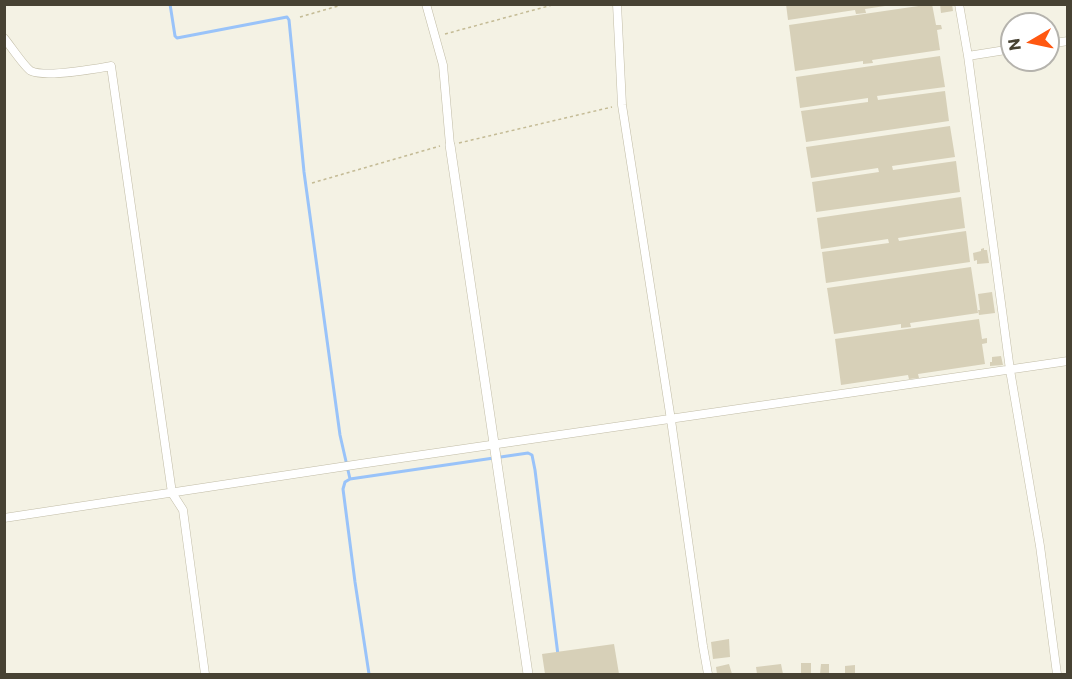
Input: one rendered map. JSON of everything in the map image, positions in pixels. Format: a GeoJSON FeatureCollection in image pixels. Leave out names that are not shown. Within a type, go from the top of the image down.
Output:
{"type":"FeatureCollection","features":[{"type":"Feature","properties":{"kind":"street"},"geometry":{"type":"LineString","coordinates":[[426,4],[443,65],[450,145],[528,675]]}},
{"type":"Feature","properties":{"kind":"street"},"geometry":{"type":"LineString","coordinates":[[617,4],[622,105],[708,675]]}},
{"type":"Feature","properties":{"kind":"street"},"geometry":{"type":"LineString","coordinates":[[959,4],[1010,370],[1040,546],[1057,675]]}},
{"type":"Feature","properties":{"kind":"street"},"geometry":{"type":"LineString","coordinates":[[4,38],[30,71],[52,74],[111,66],[172,493],[183,510],[206,675]]}},
{"type":"Feature","properties":{"kind":"street"},"geometry":{"type":"LineString","coordinates":[[968,56],[1000,51]]}},
{"type":"Feature","properties":{"kind":"street"},"geometry":{"type":"LineString","coordinates":[[4,518],[1068,361]]}},
{"type":"Feature","properties":{"kind":"path"},"geometry":{"type":"LineString","coordinates":[[300,17],[345,4]]}},
{"type":"Feature","properties":{"kind":"path"},"geometry":{"type":"LineString","coordinates":[[435,37],[556,4]]}},
{"type":"Feature","properties":{"kind":"path"},"geometry":{"type":"LineString","coordinates":[[312,183],[413,153],[622,105]]}},
{"type":"Feature","properties":{"kind":"building"},"geometry":{"type":"Polygon","coordinates":[[[786,4],[885,4],[885,6],[865,9],[866,13],[856,14],[855,10],[788,20],[786,4]]]}},
{"type":"Feature","properties":{"kind":"building"},"geometry":{"type":"Polygon","coordinates":[[[932,4],[936,25],[941,25],[942,29],[937,30],[940,50],[872,60],[873,63],[863,64],[863,61],[795,71],[789,25],[932,4]]]}},
{"type":"Feature","properties":{"kind":"building"},"geometry":{"type":"Polygon","coordinates":[[[940,4],[952,4],[953,11],[941,13],[940,4]]]}},
{"type":"Feature","properties":{"kind":"building"},"geometry":{"type":"Polygon","coordinates":[[[940,56],[945,87],[877,96],[878,100],[945,91],[949,121],[806,142],[801,111],[868,102],[868,98],[800,108],[796,77],[940,56]]]}},
{"type":"Feature","properties":{"kind":"building"},"geometry":{"type":"Polygon","coordinates":[[[950,126],[955,157],[892,166],[893,170],[956,161],[960,192],[816,212],[812,182],[879,172],[878,168],[811,178],[806,147],[950,126]]]}},
{"type":"Feature","properties":{"kind":"building"},"geometry":{"type":"Polygon","coordinates":[[[961,197],[965,228],[898,238],[899,241],[966,231],[970,262],[826,283],[822,252],[889,243],[888,239],[821,249],[817,218],[961,197]]]}},
{"type":"Feature","properties":{"kind":"building"},"geometry":{"type":"Polygon","coordinates":[[[984,248],[987,250],[989,263],[977,264],[973,253],[984,248]]]}},
{"type":"Feature","properties":{"kind":"building"},"geometry":{"type":"Polygon","coordinates":[[[971,267],[978,313],[910,323],[911,327],[901,328],[901,324],[834,334],[827,288],[971,267]]]}},
{"type":"Feature","properties":{"kind":"building"},"geometry":{"type":"Polygon","coordinates":[[[992,292],[995,313],[979,315],[978,294],[992,292]]]}},
{"type":"Feature","properties":{"kind":"building"},"geometry":{"type":"Polygon","coordinates":[[[979,319],[982,339],[987,338],[987,343],[982,344],[985,364],[918,374],[919,378],[909,379],[908,375],[841,385],[835,339],[979,319]]]}},
{"type":"Feature","properties":{"kind":"building"},"geometry":{"type":"Polygon","coordinates":[[[1001,356],[1003,365],[990,366],[992,357],[1001,356]]]}},
{"type":"Feature","properties":{"kind":"building"},"geometry":{"type":"Polygon","coordinates":[[[729,639],[730,657],[713,659],[711,642],[729,639]]]}},
{"type":"Feature","properties":{"kind":"building"},"geometry":{"type":"Polygon","coordinates":[[[614,644],[619,674],[545,674],[542,654],[614,644]]]}},
{"type":"Feature","properties":{"kind":"building"},"geometry":{"type":"Polygon","coordinates":[[[801,663],[811,663],[811,674],[801,674],[801,663]]]}},
{"type":"Feature","properties":{"kind":"building"},"geometry":{"type":"Polygon","coordinates":[[[729,664],[732,674],[717,674],[716,667],[729,664]]]}},
{"type":"Feature","properties":{"kind":"building"},"geometry":{"type":"Polygon","coordinates":[[[781,664],[783,674],[757,674],[756,667],[781,664]]]}},
{"type":"Feature","properties":{"kind":"building"},"geometry":{"type":"Polygon","coordinates":[[[821,664],[829,664],[829,674],[820,674],[821,664]]]}},
{"type":"Feature","properties":{"kind":"building"},"geometry":{"type":"Polygon","coordinates":[[[855,665],[855,674],[845,674],[845,666],[855,665]]]}},
{"type":"Feature","properties":{"kind":"waterway"},"geometry":{"type":"LineString","coordinates":[[170,4],[177,38],[287,17],[289,20],[304,172],[340,435],[350,479]]}},
{"type":"Feature","properties":{"kind":"waterway"},"geometry":{"type":"LineString","coordinates":[[369,674],[343,489],[345,482],[350,479],[528,453],[532,455],[535,470],[558,655]]}}]}
